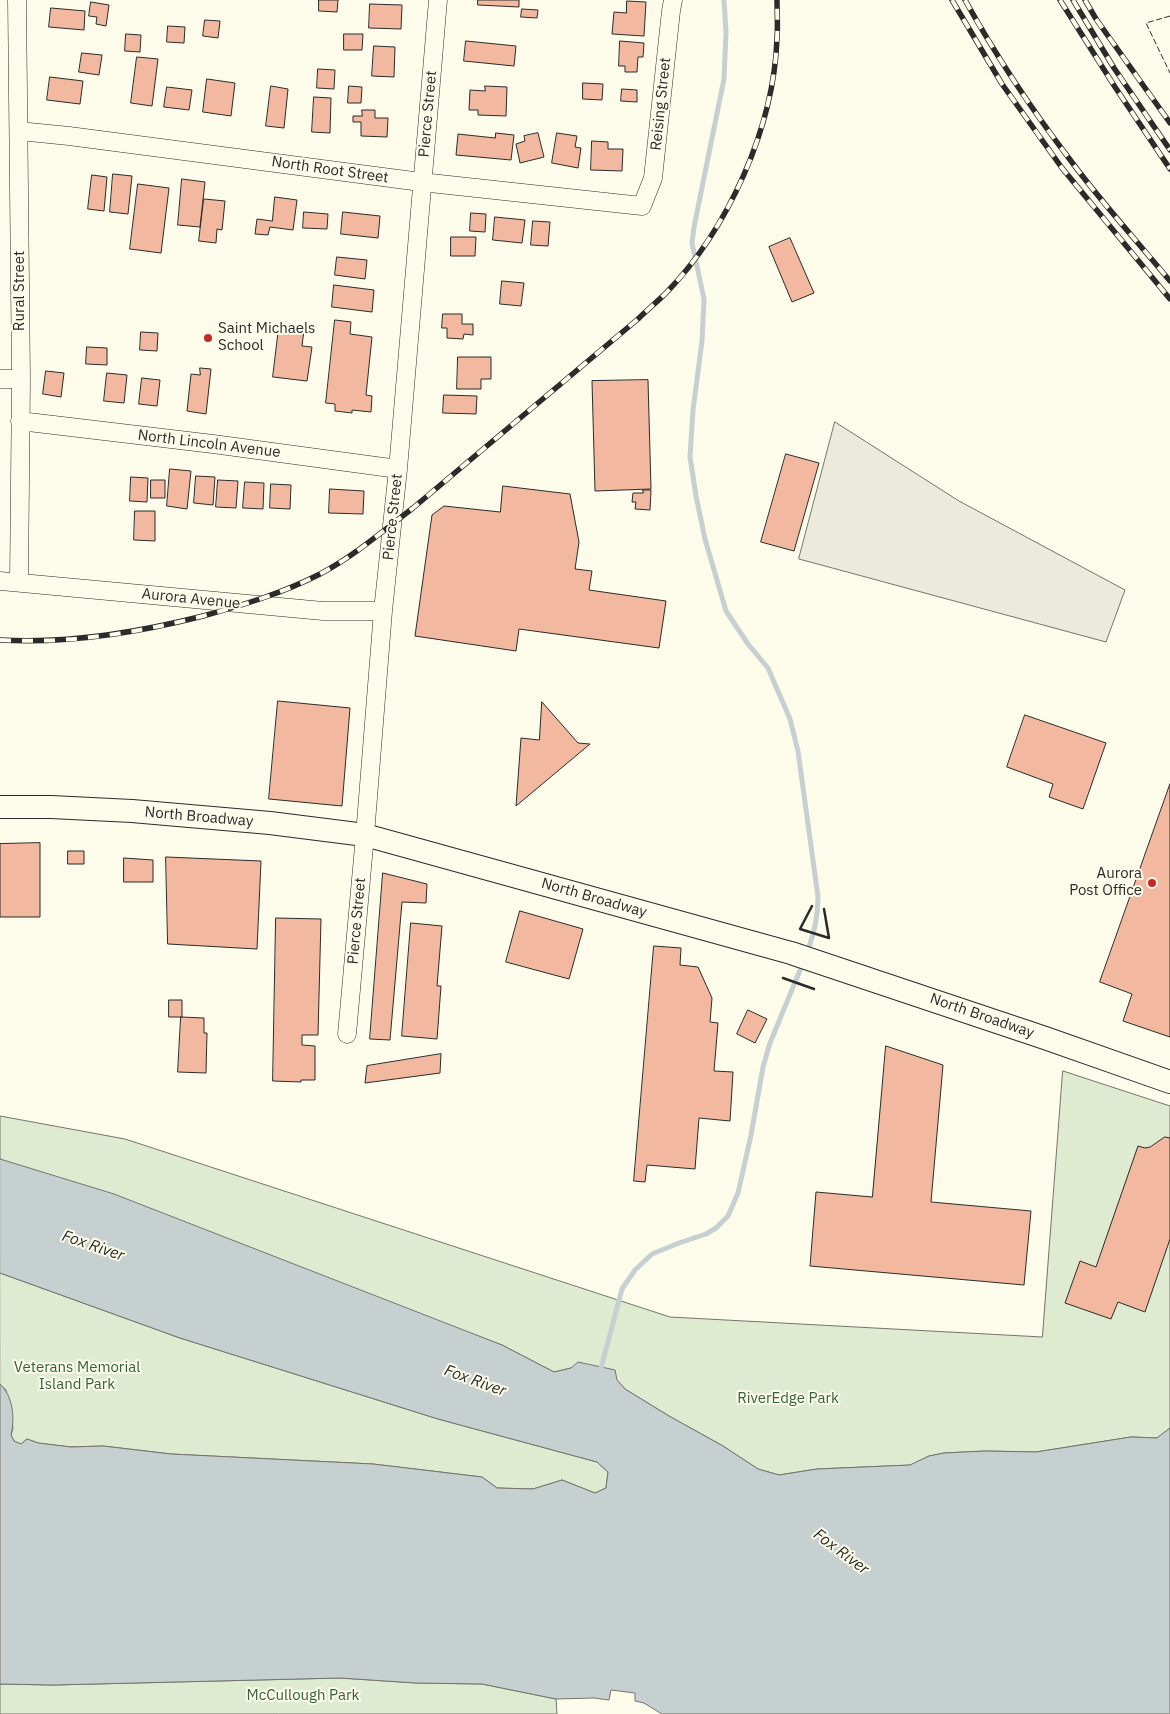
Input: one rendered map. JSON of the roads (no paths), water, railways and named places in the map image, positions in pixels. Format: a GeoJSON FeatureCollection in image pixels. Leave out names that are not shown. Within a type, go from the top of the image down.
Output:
{"type":"FeatureCollection","features":[{"type":"Feature","properties":{"kind":"main road","name":"North Broadway"},"geometry":{"type":"LineString","coordinates":[[0,807],[51,807],[132,811],[270,823],[365,834],[791,953],[1170,1082]]}},
{"type":"Feature","properties":{"kind":"street","name":"Rural Street"},"geometry":{"type":"LineString","coordinates":[[17,0],[21,379],[19,582]]}},
{"type":"Feature","properties":{"kind":"street","name":"Pierce Street"},"geometry":{"type":"LineString","coordinates":[[347,1034],[382,612],[398,469],[438,0]]}},
{"type":"Feature","properties":{"kind":"street","name":"Reising Street"},"geometry":{"type":"LineString","coordinates":[[642,206],[653,178],[671,11],[674,0]]}},
{"type":"Feature","properties":{"kind":"street","name":"North Root Street"},"geometry":{"type":"LineString","coordinates":[[19,131],[421,182],[642,206]]}},
{"type":"Feature","properties":{"kind":"street"},"geometry":{"type":"LineString","coordinates":[[0,379],[21,379]]}},
{"type":"Feature","properties":{"kind":"street","name":"North Lincoln Avenue"},"geometry":{"type":"LineString","coordinates":[[20,421],[398,469]]}},
{"type":"Feature","properties":{"kind":"street","name":"Aurora Avenue"},"geometry":{"type":"LineString","coordinates":[[0,581],[323,611],[382,612]]}},
{"type":"Feature","properties":{"kind":"water","name":"Fox River"},"geometry":{"type":"Polygon","coordinates":[[[0,1159],[114,1194],[502,1345],[554,1372],[571,1368],[578,1362],[615,1370],[617,1380],[625,1389],[723,1446],[758,1469],[779,1475],[817,1469],[910,1465],[929,1456],[944,1453],[985,1451],[1036,1452],[1131,1437],[1157,1438],[1170,1428],[1170,1714],[662,1714],[644,1703],[635,1701],[635,1693],[611,1690],[609,1700],[594,1698],[556,1699],[482,1684],[416,1683],[340,1678],[53,1685],[0,1684],[0,1384],[8,1395],[12,1408],[13,1422],[11,1435],[14,1441],[21,1444],[27,1439],[38,1443],[71,1447],[103,1446],[171,1454],[373,1464],[482,1477],[497,1488],[533,1489],[562,1480],[595,1493],[606,1488],[608,1472],[597,1462],[438,1419],[180,1338],[0,1273],[0,1159]]]}},
{"type":"Feature","properties":{"kind":"waterway"},"geometry":{"type":"LineString","coordinates":[[724,0],[726,32],[724,79],[692,243],[704,299],[702,341],[693,410],[690,457],[705,539],[726,611],[748,644],[768,668],[790,719],[798,751],[818,897],[815,925],[807,953]]}},
{"type":"Feature","properties":{"kind":"waterway"},"geometry":{"type":"LineString","coordinates":[[600,1372],[622,1289],[635,1270],[652,1254],[706,1234],[716,1228],[728,1216],[738,1193],[763,1067],[770,1043],[803,963]]}},
{"type":"Feature","properties":{"kind":"railway"},"geometry":{"type":"LineString","coordinates":[[0,640],[26,641],[102,636],[203,616],[248,603],[292,587],[333,567],[413,508],[638,319],[666,293],[709,239],[728,208],[744,175],[767,107],[774,72],[777,0]]}},
{"type":"Feature","properties":{"kind":"railway"},"geometry":{"type":"LineString","coordinates":[[952,0],[1002,84],[1062,168],[1170,299]]}},
{"type":"Feature","properties":{"kind":"railway"},"geometry":{"type":"LineString","coordinates":[[965,0],[1002,62],[1057,142],[1095,192],[1170,281]]}},
{"type":"Feature","properties":{"kind":"railway"},"geometry":{"type":"LineString","coordinates":[[1060,0],[1170,169]]}},
{"type":"Feature","properties":{"kind":"railway"},"geometry":{"type":"LineString","coordinates":[[1073,0],[1114,68],[1170,150]]}},
{"type":"Feature","properties":{"kind":"railway"},"geometry":{"type":"LineString","coordinates":[[1085,0],[1096,19],[1170,123]]}},
{"type":"Feature","properties":{"kind":"place","name":"Saint Michaels School"},"geometry":{"type":"Point","coordinates":[208,338]}},
{"type":"Feature","properties":{"kind":"place","name":"Aurora Post Office"},"geometry":{"type":"Point","coordinates":[1152,883]}},
{"type":"Feature","properties":{"kind":"park label","name":"Veterans Memorial Island Park"},"geometry":{"type":"Point","coordinates":[77,1376]}},
{"type":"Feature","properties":{"kind":"park label","name":"RiverEdge Park"},"geometry":{"type":"Point","coordinates":[788,1399]}},
{"type":"Feature","properties":{"kind":"park label","name":"McCullough Park"},"geometry":{"type":"Point","coordinates":[303,1696]}}]}
